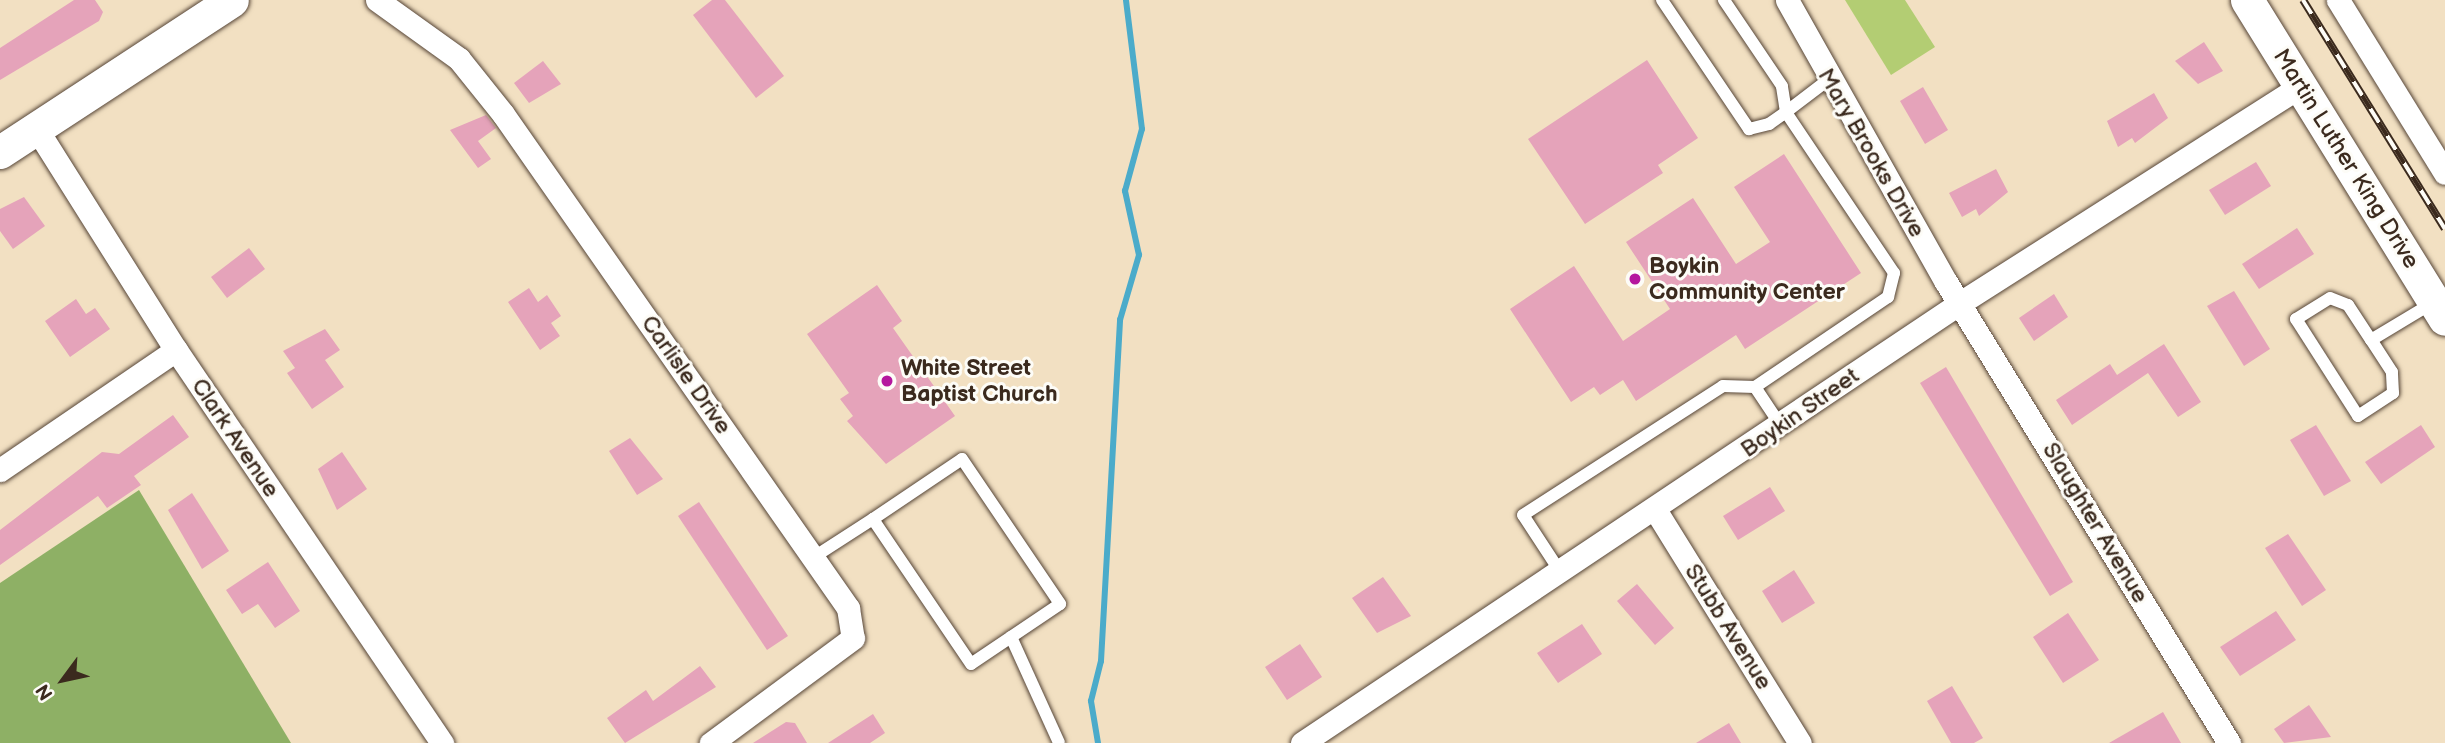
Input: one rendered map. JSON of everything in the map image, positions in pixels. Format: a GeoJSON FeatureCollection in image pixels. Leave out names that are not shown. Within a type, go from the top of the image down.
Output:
{"type":"FeatureCollection","features":[{"type":"Feature","properties":{"kind":"main road","name":"Martin Luther King Drive"},"geometry":{"type":"LineString","coordinates":[[2247,0],[2440,310]]}},
{"type":"Feature","properties":{"kind":"main road"},"geometry":{"type":"LineString","coordinates":[[0,152],[221,3]]}},
{"type":"Feature","properties":{"kind":"street","name":"Carlisle Drive"},"geometry":{"type":"LineString","coordinates":[[377,0],[459,59],[503,114],[848,608],[852,638],[711,743]]}},
{"type":"Feature","properties":{"kind":"street","name":"Mary Brooks Drive"},"geometry":{"type":"LineString","coordinates":[[1787,0],[1828,80],[1959,303]]}},
{"type":"Feature","properties":{"kind":"street"},"geometry":{"type":"LineString","coordinates":[[2339,0],[2445,173]]}},
{"type":"Feature","properties":{"kind":"street","name":"Boykin Street"},"geometry":{"type":"LineString","coordinates":[[1316,739],[1959,303],[2301,86]]}},
{"type":"Feature","properties":{"kind":"street","name":"Clark Avenue"},"geometry":{"type":"LineString","coordinates":[[36,128],[176,350],[442,743]]}},
{"type":"Feature","properties":{"kind":"street","name":"Slaughter Avenue"},"geometry":{"type":"LineString","coordinates":[[1959,303],[2229,743]]}},
{"type":"Feature","properties":{"kind":"street"},"geometry":{"type":"LineString","coordinates":[[0,470],[176,350]]}},
{"type":"Feature","properties":{"kind":"street","name":"Stubb Avenue"},"geometry":{"type":"LineString","coordinates":[[1656,510],[1800,743]]}},
{"type":"Feature","properties":{"kind":"lane"},"geometry":{"type":"LineString","coordinates":[[1662,0],[1749,129],[1786,112],[1828,80]]}},
{"type":"Feature","properties":{"kind":"lane"},"geometry":{"type":"LineString","coordinates":[[1561,573],[1523,515],[1723,386],[1755,387],[1888,297],[1894,274],[1786,112],[1782,86],[1724,0]]}},
{"type":"Feature","properties":{"kind":"lane"},"geometry":{"type":"LineString","coordinates":[[2330,298],[2348,305],[2371,340],[2392,372],[2393,393],[2358,416],[2296,319],[2330,298]]}},
{"type":"Feature","properties":{"kind":"lane"},"geometry":{"type":"LineString","coordinates":[[2371,340],[2440,310]]}},
{"type":"Feature","properties":{"kind":"lane"},"geometry":{"type":"LineString","coordinates":[[1755,387],[1781,426]]}},
{"type":"Feature","properties":{"kind":"lane"},"geometry":{"type":"LineString","coordinates":[[814,557],[962,458],[1060,604],[971,664],[873,519]]}},
{"type":"Feature","properties":{"kind":"lane"},"geometry":{"type":"LineString","coordinates":[[1011,637],[1059,743]]}},
{"type":"Feature","properties":{"kind":"green space"},"geometry":{"type":"Polygon","coordinates":[[[1845,0],[1905,0],[1935,47],[1891,75],[1845,0]]]}},
{"type":"Feature","properties":{"kind":"green space"},"geometry":{"type":"Polygon","coordinates":[[[139,490],[291,743],[0,743],[0,583],[139,490]]]}},
{"type":"Feature","properties":{"kind":"building"},"geometry":{"type":"Polygon","coordinates":[[[74,0],[95,0],[103,12],[99,21],[0,80],[0,48],[74,0]]]}},
{"type":"Feature","properties":{"kind":"building"},"geometry":{"type":"Polygon","coordinates":[[[712,0],[725,0],[784,76],[756,98],[693,15],[712,0]]]}},
{"type":"Feature","properties":{"kind":"building"},"geometry":{"type":"Polygon","coordinates":[[[2204,42],[2223,71],[2198,84],[2175,61],[2204,42]]]}},
{"type":"Feature","properties":{"kind":"building"},"geometry":{"type":"Polygon","coordinates":[[[1647,60],[1698,138],[1658,165],[1663,173],[1585,224],[1528,139],[1647,60]]]}},
{"type":"Feature","properties":{"kind":"building"},"geometry":{"type":"Polygon","coordinates":[[[543,61],[561,84],[529,103],[514,83],[543,61]]]}},
{"type":"Feature","properties":{"kind":"building"},"geometry":{"type":"Polygon","coordinates":[[[1923,87],[1948,130],[1925,144],[1900,101],[1923,87]]]}},
{"type":"Feature","properties":{"kind":"building"},"geometry":{"type":"Polygon","coordinates":[[[2154,93],[2168,118],[2135,143],[2132,138],[2118,147],[2107,121],[2154,93]]]}},
{"type":"Feature","properties":{"kind":"building"},"geometry":{"type":"Polygon","coordinates":[[[486,115],[496,128],[478,141],[491,159],[478,168],[450,130],[486,115]]]}},
{"type":"Feature","properties":{"kind":"building"},"geometry":{"type":"Polygon","coordinates":[[[1784,154],[1861,273],[1745,349],[1736,335],[1636,401],[1623,380],[1600,395],[1594,387],[1571,402],[1510,309],[1574,266],[1623,341],[1670,309],[1626,242],[1693,198],[1736,264],[1770,242],[1734,187],[1784,154]]]}},
{"type":"Feature","properties":{"kind":"building"},"geometry":{"type":"Polygon","coordinates":[[[2256,162],[2271,186],[2225,215],[2209,190],[2256,162]]]}},
{"type":"Feature","properties":{"kind":"building"},"geometry":{"type":"Polygon","coordinates":[[[1996,169],[2008,192],[1979,216],[1976,209],[1962,217],[1949,193],[1996,169]]]}},
{"type":"Feature","properties":{"kind":"building"},"geometry":{"type":"Polygon","coordinates":[[[24,197],[45,226],[13,249],[0,231],[0,209],[24,197]]]}},
{"type":"Feature","properties":{"kind":"building"},"geometry":{"type":"Polygon","coordinates":[[[2297,228],[2314,254],[2259,289],[2242,264],[2297,228]]]}},
{"type":"Feature","properties":{"kind":"building"},"geometry":{"type":"Polygon","coordinates":[[[249,248],[265,269],[227,298],[211,277],[249,248]]]}},
{"type":"Feature","properties":{"kind":"building","name":"White Street Baptist Church"},"geometry":{"type":"Polygon","coordinates":[[[877,285],[902,321],[893,328],[955,416],[886,464],[847,421],[853,416],[840,399],[849,393],[807,334],[877,285]]]}},
{"type":"Feature","properties":{"kind":"building"},"geometry":{"type":"Polygon","coordinates":[[[529,288],[538,302],[547,295],[561,316],[551,323],[560,336],[540,350],[508,302],[529,288]]]}},
{"type":"Feature","properties":{"kind":"building"},"geometry":{"type":"Polygon","coordinates":[[[2234,291],[2270,349],[2244,366],[2207,306],[2234,291]]]}},
{"type":"Feature","properties":{"kind":"building"},"geometry":{"type":"Polygon","coordinates":[[[2054,294],[2068,317],[2034,341],[2019,318],[2054,294]]]}},
{"type":"Feature","properties":{"kind":"building"},"geometry":{"type":"Polygon","coordinates":[[[76,299],[86,314],[95,308],[110,329],[70,357],[45,321],[76,299]]]}},
{"type":"Feature","properties":{"kind":"building"},"geometry":{"type":"Polygon","coordinates":[[[325,329],[340,350],[325,360],[344,387],[312,409],[287,373],[295,368],[283,351],[325,329]]]}},
{"type":"Feature","properties":{"kind":"building"},"geometry":{"type":"Polygon","coordinates":[[[2164,344],[2201,402],[2178,417],[2148,373],[2072,425],[2056,400],[2110,364],[2117,375],[2164,344]]]}},
{"type":"Feature","properties":{"kind":"building"},"geometry":{"type":"Polygon","coordinates":[[[1946,367],[2073,582],[2050,596],[1920,383],[1946,367]]]}},
{"type":"Feature","properties":{"kind":"building"},"geometry":{"type":"Polygon","coordinates":[[[173,415],[189,437],[134,476],[141,485],[107,508],[98,496],[0,565],[0,530],[102,452],[119,454],[173,415]]]}},
{"type":"Feature","properties":{"kind":"building"},"geometry":{"type":"Polygon","coordinates":[[[2316,425],[2351,481],[2324,496],[2290,440],[2316,425]]]}},
{"type":"Feature","properties":{"kind":"building"},"geometry":{"type":"Polygon","coordinates":[[[2421,425],[2435,447],[2381,484],[2365,462],[2421,425]]]}},
{"type":"Feature","properties":{"kind":"building"},"geometry":{"type":"Polygon","coordinates":[[[630,438],[663,479],[637,495],[609,451],[630,438]]]}},
{"type":"Feature","properties":{"kind":"building"},"geometry":{"type":"Polygon","coordinates":[[[342,452],[367,489],[337,510],[318,469],[342,452]]]}},
{"type":"Feature","properties":{"kind":"building"},"geometry":{"type":"Polygon","coordinates":[[[1770,487],[1785,511],[1738,540],[1723,516],[1770,487]]]}},
{"type":"Feature","properties":{"kind":"building"},"geometry":{"type":"Polygon","coordinates":[[[192,493],[229,551],[202,569],[168,510],[192,493]]]}},
{"type":"Feature","properties":{"kind":"building"},"geometry":{"type":"Polygon","coordinates":[[[699,502],[788,636],[767,650],[678,516],[699,502]]]}},
{"type":"Feature","properties":{"kind":"building"},"geometry":{"type":"Polygon","coordinates":[[[2288,534],[2326,590],[2302,606],[2265,548],[2288,534]]]}},
{"type":"Feature","properties":{"kind":"building"},"geometry":{"type":"Polygon","coordinates":[[[268,562],[300,611],[275,628],[258,604],[242,614],[226,590],[268,562]]]}},
{"type":"Feature","properties":{"kind":"building"},"geometry":{"type":"Polygon","coordinates":[[[1794,570],[1815,603],[1782,623],[1762,591],[1794,570]]]}},
{"type":"Feature","properties":{"kind":"building"},"geometry":{"type":"Polygon","coordinates":[[[1383,577],[1411,616],[1377,633],[1352,598],[1383,577]]]}},
{"type":"Feature","properties":{"kind":"building"},"geometry":{"type":"Polygon","coordinates":[[[1637,584],[1674,628],[1655,645],[1617,601],[1637,584]]]}},
{"type":"Feature","properties":{"kind":"building"},"geometry":{"type":"Polygon","coordinates":[[[2276,611],[2296,640],[2240,676],[2220,647],[2276,611]]]}},
{"type":"Feature","properties":{"kind":"building"},"geometry":{"type":"Polygon","coordinates":[[[2068,613],[2099,660],[2063,683],[2033,637],[2068,613]]]}},
{"type":"Feature","properties":{"kind":"building"},"geometry":{"type":"Polygon","coordinates":[[[1582,624],[1602,654],[1558,683],[1537,653],[1582,624]]]}},
{"type":"Feature","properties":{"kind":"building"},"geometry":{"type":"Polygon","coordinates":[[[1300,644],[1322,677],[1287,700],[1265,667],[1300,644]]]}},
{"type":"Feature","properties":{"kind":"building"},"geometry":{"type":"Polygon","coordinates":[[[700,666],[716,687],[625,743],[607,718],[646,690],[653,701],[700,666]]]}},
{"type":"Feature","properties":{"kind":"building"},"geometry":{"type":"Polygon","coordinates":[[[1952,686],[1983,738],[1974,743],[1951,743],[1927,701],[1952,686]]]}},
{"type":"Feature","properties":{"kind":"building"},"geometry":{"type":"Polygon","coordinates":[[[2309,705],[2331,737],[2284,743],[2274,729],[2309,705]]]}},
{"type":"Feature","properties":{"kind":"building"},"geometry":{"type":"Polygon","coordinates":[[[2163,712],[2181,743],[2109,743],[2163,712]]]}},
{"type":"Feature","properties":{"kind":"building"},"geometry":{"type":"Polygon","coordinates":[[[873,714],[885,733],[870,743],[828,743],[873,714]]]}},
{"type":"Feature","properties":{"kind":"building"},"geometry":{"type":"Polygon","coordinates":[[[786,722],[795,723],[807,743],[753,743],[786,722]]]}},
{"type":"Feature","properties":{"kind":"building"},"geometry":{"type":"Polygon","coordinates":[[[1729,723],[1741,743],[1696,743],[1729,723]]]}},
{"type":"Feature","properties":{"kind":"waterway"},"geometry":{"type":"LineString","coordinates":[[1098,743],[1091,701],[1101,661],[1120,320],[1139,255],[1125,191],[1142,129],[1126,0]]}},
{"type":"Feature","properties":{"kind":"railway"},"geometry":{"type":"LineString","coordinates":[[2303,0],[2445,229]]}},
{"type":"Feature","properties":{"kind":"place","name":"Boykin Community Center"},"geometry":{"type":"Point","coordinates":[1635,279]}},
{"type":"Feature","properties":{"kind":"place","name":"White Street Baptist Church"},"geometry":{"type":"Point","coordinates":[887,381]}}]}
